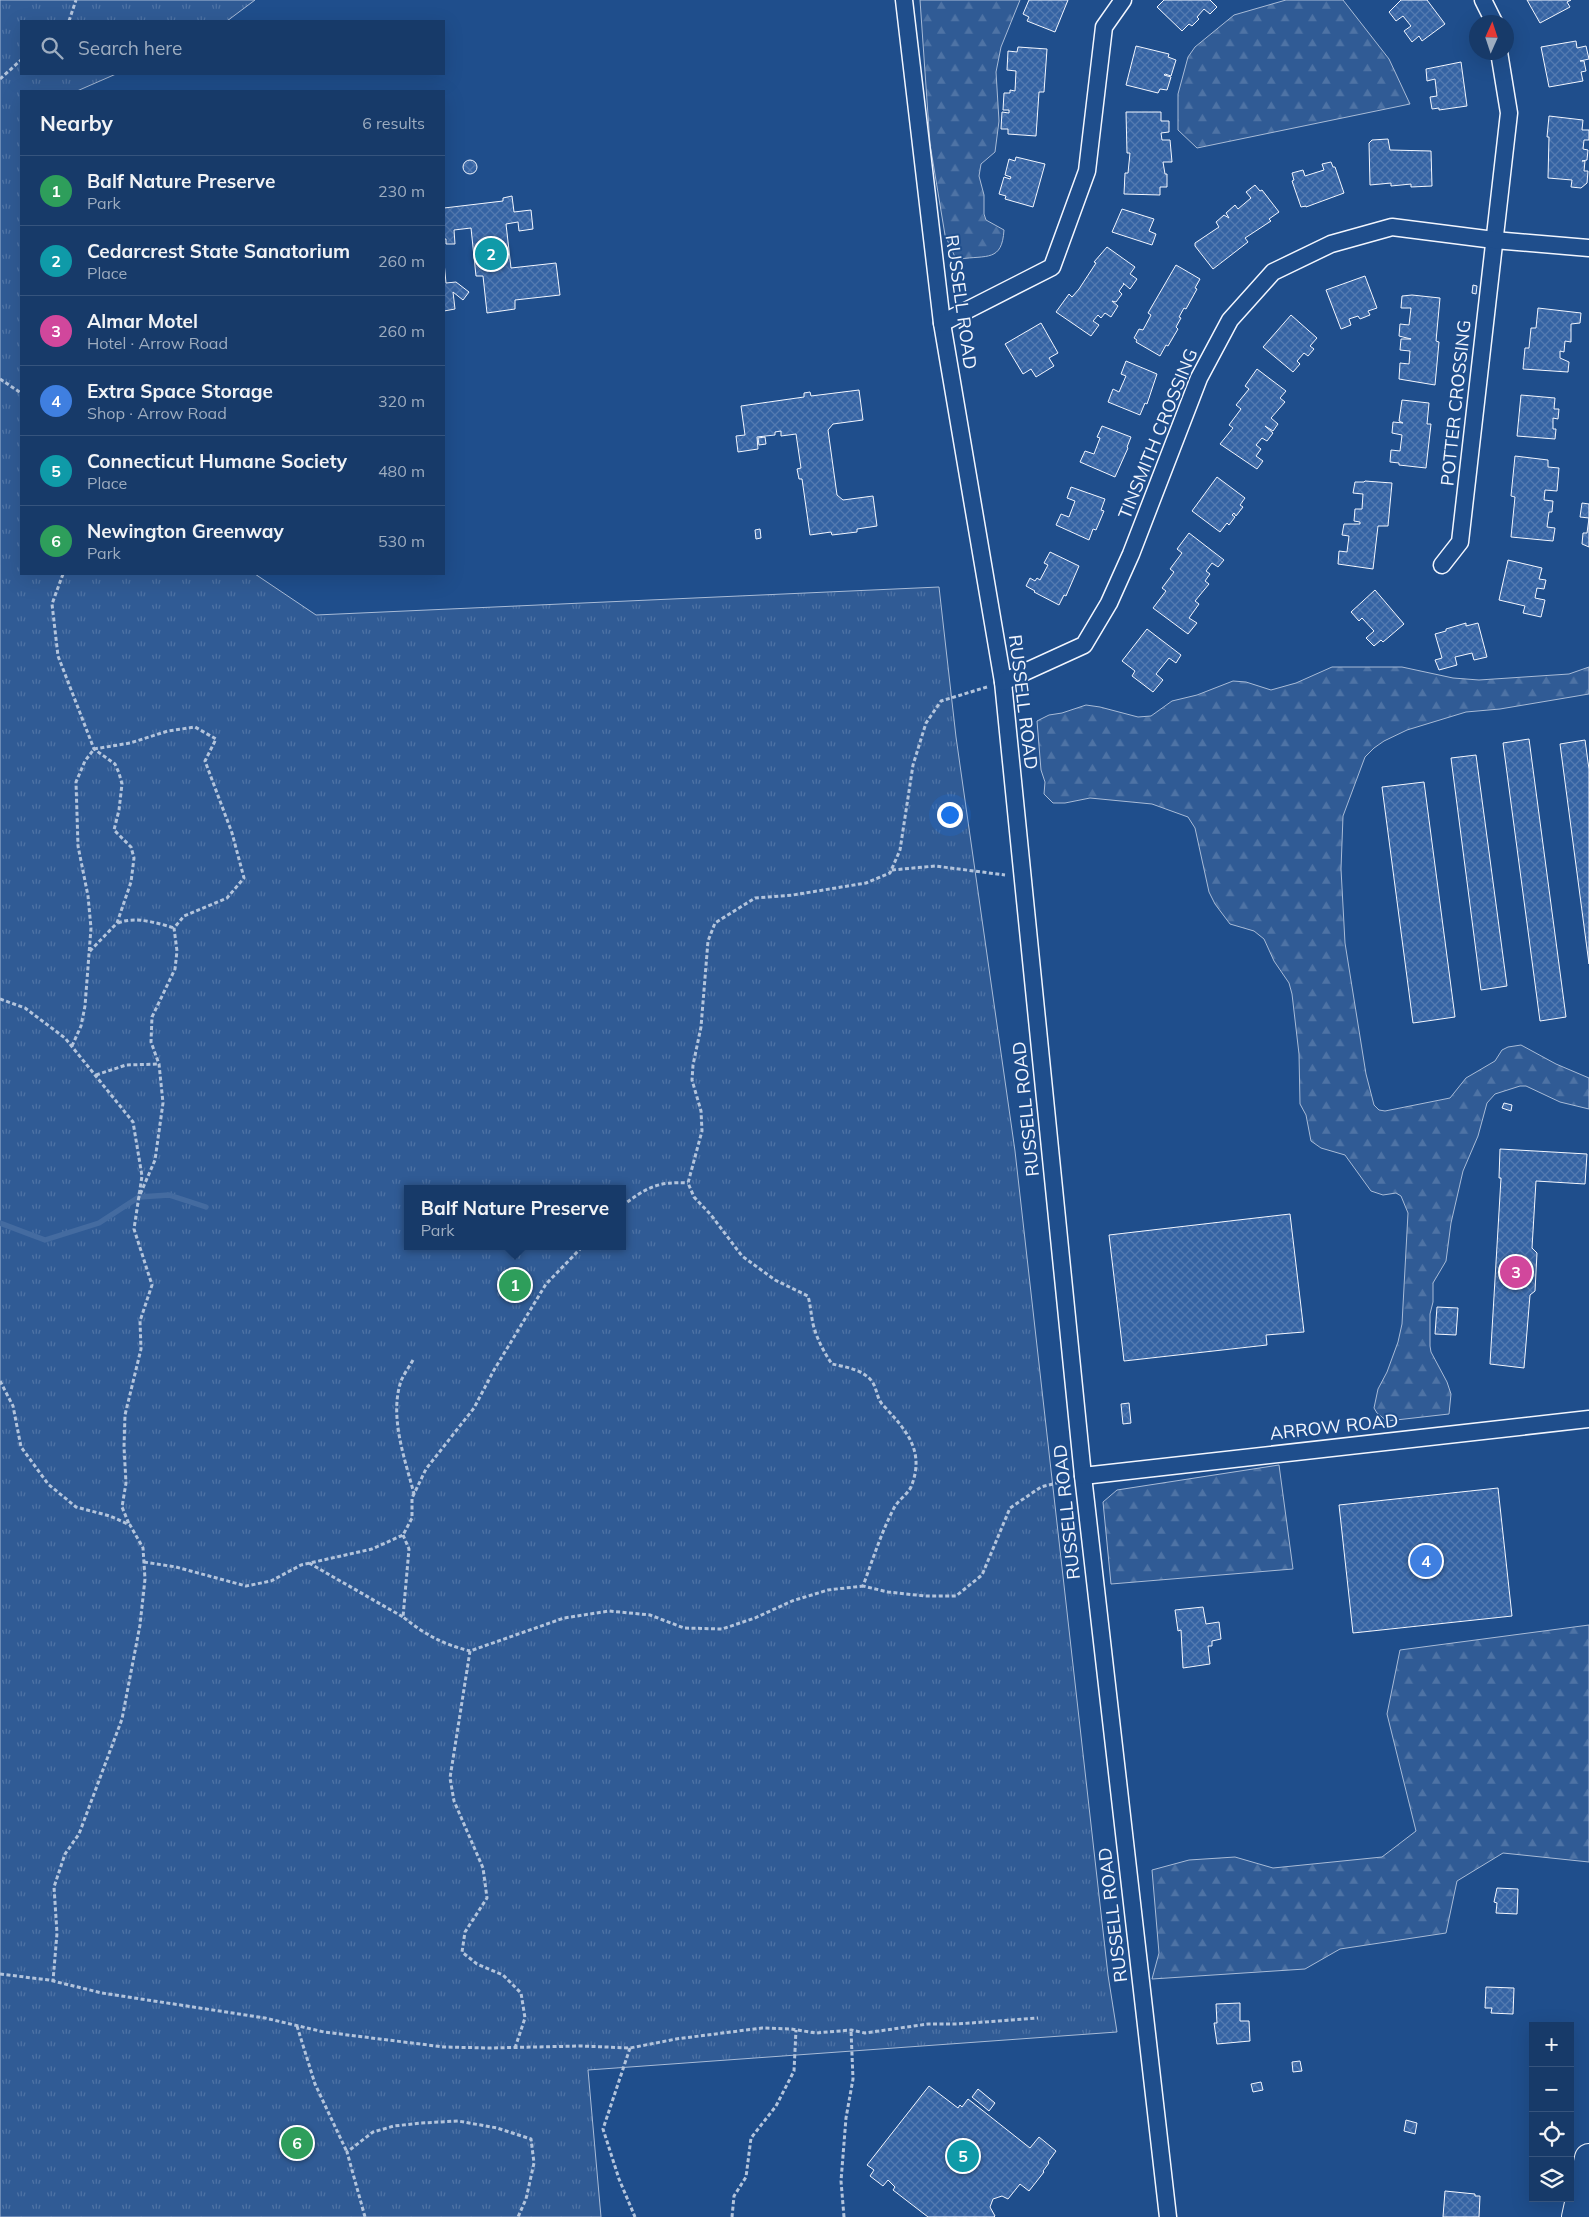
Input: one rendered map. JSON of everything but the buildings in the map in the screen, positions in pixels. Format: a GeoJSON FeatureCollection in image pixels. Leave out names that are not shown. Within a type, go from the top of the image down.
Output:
{"type":"FeatureCollection","features":[{"type":"Feature","properties":{"kind":"highway"},"geometry":{"type":"LineString","coordinates":[[1576,2217],[1589,2158]]}},
{"type":"Feature","properties":{"kind":"street","name":"RUSSELL ROAD"},"geometry":{"type":"LineString","coordinates":[[904,0],[942,323],[1003,682],[1082,1476],[1168,2217]]}},
{"type":"Feature","properties":{"kind":"street"},"geometry":{"type":"LineString","coordinates":[[942,323],[1052,267],[1087,171],[1104,27],[1122,0]]}},
{"type":"Feature","properties":{"kind":"street"},"geometry":{"type":"LineString","coordinates":[[1483,0],[1492,15]]}},
{"type":"Feature","properties":{"kind":"street","name":"POTTER CROSSING"},"geometry":{"type":"LineString","coordinates":[[1442,565],[1460,542],[1509,113],[1500,60]]}},
{"type":"Feature","properties":{"kind":"street","name":"TINSMITH CROSSING"},"geometry":{"type":"LineString","coordinates":[[1003,682],[1084,645],[1109,603],[1131,554],[1199,378],[1230,320],[1272,272],[1331,244],[1392,227],[1494,240],[1589,248]]}},
{"type":"Feature","properties":{"kind":"street","name":"ARROW ROAD"},"geometry":{"type":"LineString","coordinates":[[1082,1476],[1589,1419]]}},
{"type":"Feature","properties":{"kind":"path"},"geometry":{"type":"LineString","coordinates":[[69,20],[76,0]]}},
{"type":"Feature","properties":{"kind":"path"},"geometry":{"type":"LineString","coordinates":[[0,79],[20,61]]}},
{"type":"Feature","properties":{"kind":"path"},"geometry":{"type":"LineString","coordinates":[[0,379],[20,392]]}},
{"type":"Feature","properties":{"kind":"path"},"geometry":{"type":"LineString","coordinates":[[63,575],[52,604],[58,656],[94,749],[115,764],[119,773],[122,784],[121,797],[114,830],[127,841],[134,858],[131,882],[118,923]]}},
{"type":"Feature","properties":{"kind":"path"},"geometry":{"type":"LineString","coordinates":[[863,1586],[878,1543],[895,1506],[910,1489],[914,1473],[916,1447],[902,1425],[880,1401],[872,1382],[856,1370],[832,1364],[825,1354],[814,1328],[812,1309],[808,1296],[774,1280],[742,1256],[694,1196],[688,1182],[702,1131],[702,1112],[692,1080],[693,1065],[701,1027],[708,941],[715,923],[755,898],[793,895],[866,883],[890,873],[900,850],[913,765],[926,723],[941,702],[1003,682]]}},
{"type":"Feature","properties":{"kind":"path"},"geometry":{"type":"LineString","coordinates":[[72,1046],[81,1026],[83,1016],[91,928],[88,896],[78,846],[76,782],[85,761],[94,749],[130,743],[168,731],[196,727],[216,739],[205,761],[232,833],[244,878],[227,898],[184,916],[174,928],[175,969],[152,1017],[151,1042],[160,1064],[162,1103],[155,1160],[139,1197]]}},
{"type":"Feature","properties":{"kind":"path"},"geometry":{"type":"LineString","coordinates":[[892,870],[935,866],[1019,876],[1023,879]]}},
{"type":"Feature","properties":{"kind":"path"},"geometry":{"type":"LineString","coordinates":[[89,952],[118,923],[126,920],[174,928]]}},
{"type":"Feature","properties":{"kind":"path"},"geometry":{"type":"LineString","coordinates":[[0,999],[25,1008],[66,1038],[133,1122],[142,1176],[134,1229],[152,1285],[140,1321],[141,1349],[125,1415],[126,1483],[122,1507],[143,1548],[144,1579],[140,1625],[122,1719],[79,1834],[65,1854],[54,1887],[57,1933],[53,1981]]}},
{"type":"Feature","properties":{"kind":"path"},"geometry":{"type":"LineString","coordinates":[[96,1075],[126,1065],[160,1064]]}},
{"type":"Feature","properties":{"kind":"path"},"geometry":{"type":"LineString","coordinates":[[626,1203],[650,1186],[668,1182],[688,1182]]}},
{"type":"Feature","properties":{"kind":"path"},"geometry":{"type":"LineString","coordinates":[[414,1494],[426,1469],[474,1408],[494,1370],[546,1284],[579,1250]]}},
{"type":"Feature","properties":{"kind":"path"},"geometry":{"type":"LineString","coordinates":[[144,1562],[176,1567],[246,1586],[271,1581],[309,1563],[372,1549],[403,1535],[412,1518],[414,1494],[403,1453],[396,1410],[401,1381],[413,1360]]}},
{"type":"Feature","properties":{"kind":"path"},"geometry":{"type":"LineString","coordinates":[[0,1381],[13,1406],[21,1447],[48,1484],[76,1507],[110,1516],[130,1525]]}},
{"type":"Feature","properties":{"kind":"path"},"geometry":{"type":"LineString","coordinates":[[309,1563],[403,1617],[447,1646],[470,1651],[564,1618],[609,1611],[650,1615],[684,1628],[722,1630],[801,1598],[828,1590],[863,1586],[897,1593],[925,1596],[956,1596],[982,1575],[1010,1508],[1041,1487],[1082,1476]]}},
{"type":"Feature","properties":{"kind":"path"},"geometry":{"type":"LineString","coordinates":[[403,1535],[409,1549],[403,1617]]}},
{"type":"Feature","properties":{"kind":"path"},"geometry":{"type":"LineString","coordinates":[[470,1651],[450,1778],[454,1802],[483,1868],[487,1898],[465,1932],[462,1952],[478,1964],[503,1975],[521,1993],[525,2018],[515,2048]]}},
{"type":"Feature","properties":{"kind":"path"},"geometry":{"type":"LineString","coordinates":[[0,1974],[53,1981],[102,1993],[265,2018],[324,2032],[444,2047],[515,2048],[581,2046],[630,2048],[676,2038],[762,2028],[796,2030],[816,2034],[851,2030],[865,2033],[928,2024],[957,2024],[1038,2018]]}},
{"type":"Feature","properties":{"kind":"path"},"geometry":{"type":"LineString","coordinates":[[297,2026],[315,2084],[347,2152],[365,2217]]}},
{"type":"Feature","properties":{"kind":"path"},"geometry":{"type":"LineString","coordinates":[[732,2217],[734,2196],[746,2177],[751,2138],[776,2106],[794,2071],[796,2030]]}},
{"type":"Feature","properties":{"kind":"path"},"geometry":{"type":"LineString","coordinates":[[844,2217],[841,2181],[846,2118],[853,2079],[851,2030]]}},
{"type":"Feature","properties":{"kind":"path"},"geometry":{"type":"LineString","coordinates":[[630,2048],[603,2129],[619,2178],[635,2217]]}},
{"type":"Feature","properties":{"kind":"path"},"geometry":{"type":"LineString","coordinates":[[347,2152],[373,2132],[394,2126],[421,2123],[458,2121],[497,2128],[531,2139],[534,2163],[526,2199],[518,2217]]}},
{"type":"Feature","properties":{"kind":"green space"},"geometry":{"type":"Polygon","coordinates":[[[0,0],[255,0],[228,20],[20,20],[20,75],[114,75],[79,90],[20,90],[20,575],[256,575],[316,615],[939,587],[956,737],[1015,1151],[1108,1975],[1117,2032],[588,2070],[601,2217],[0,2217],[0,0]]]}},
{"type":"Feature","properties":{"kind":"green space"},"geometry":{"type":"Polygon","coordinates":[[[920,0],[1020,0],[1001,47],[996,72],[999,121],[995,152],[981,164],[979,176],[984,195],[984,214],[986,220],[1004,230],[1000,247],[996,252],[985,257],[960,259],[955,257],[945,235],[930,144],[920,0]]]}},
{"type":"Feature","properties":{"kind":"green space"},"geometry":{"type":"Polygon","coordinates":[[[1286,0],[1343,0],[1389,59],[1410,104],[1197,148],[1178,130],[1178,94],[1188,57],[1195,47],[1234,15],[1286,0]]]}},
{"type":"Feature","properties":{"kind":"green space"},"geometry":{"type":"Polygon","coordinates":[[[1332,667],[1402,667],[1453,678],[1479,680],[1569,674],[1589,667],[1589,694],[1500,709],[1466,712],[1407,730],[1384,741],[1365,757],[1343,816],[1341,869],[1345,943],[1366,1074],[1374,1105],[1379,1110],[1385,1111],[1450,1098],[1466,1078],[1495,1061],[1502,1050],[1521,1045],[1556,1064],[1589,1078],[1589,1109],[1560,1102],[1526,1086],[1495,1094],[1487,1103],[1478,1136],[1463,1171],[1451,1223],[1446,1261],[1433,1283],[1433,1302],[1430,1314],[1430,1346],[1451,1394],[1449,1414],[1387,1421],[1374,1408],[1378,1389],[1387,1372],[1398,1342],[1402,1324],[1408,1213],[1401,1196],[1396,1193],[1383,1195],[1371,1191],[1345,1155],[1321,1148],[1311,1141],[1306,1115],[1300,1104],[1299,1054],[1289,983],[1274,961],[1264,939],[1254,931],[1230,924],[1215,904],[1209,892],[1195,828],[1188,817],[1152,804],[1090,798],[1065,803],[1053,803],[1044,794],[1045,782],[1041,770],[1037,721],[1049,715],[1086,705],[1138,717],[1151,716],[1172,701],[1197,695],[1233,681],[1246,682],[1271,690],[1296,683],[1332,667]]]}},
{"type":"Feature","properties":{"kind":"green space"},"geometry":{"type":"Polygon","coordinates":[[[1279,1465],[1293,1569],[1111,1584],[1103,1502],[1117,1490],[1279,1465]]]}},
{"type":"Feature","properties":{"kind":"green space"},"geometry":{"type":"Polygon","coordinates":[[[1589,1625],[1589,1862],[1503,1853],[1457,1881],[1446,1933],[1340,1949],[1305,1969],[1152,1979],[1159,1953],[1152,1870],[1189,1860],[1235,1857],[1273,1868],[1382,1857],[1416,1831],[1387,1714],[1400,1650],[1589,1625]]]}},
{"type":"Feature","properties":{"kind":"waterway"},"geometry":{"type":"LineString","coordinates":[[0,1223],[45,1240],[99,1223],[139,1197],[169,1195],[206,1207]]}},
{"type":"Feature","properties":{"kind":"place","name":"Cedarcrest State Sanatorium"},"geometry":{"type":"Point","coordinates":[491,254]}},
{"type":"Feature","properties":{"kind":"place","name":"Almar Motel"},"geometry":{"type":"Point","coordinates":[1516,1272]}},
{"type":"Feature","properties":{"kind":"place","name":"Balf Nature Preserve"},"geometry":{"type":"Point","coordinates":[515,1285]}},
{"type":"Feature","properties":{"kind":"place","name":"Extra Space Storage"},"geometry":{"type":"Point","coordinates":[1426,1561]}},
{"type":"Feature","properties":{"kind":"place","name":"Newington Greenway"},"geometry":{"type":"Point","coordinates":[297,2143]}},
{"type":"Feature","properties":{"kind":"place","name":"Connecticut Humane Society"},"geometry":{"type":"Point","coordinates":[963,2156]}}]}
